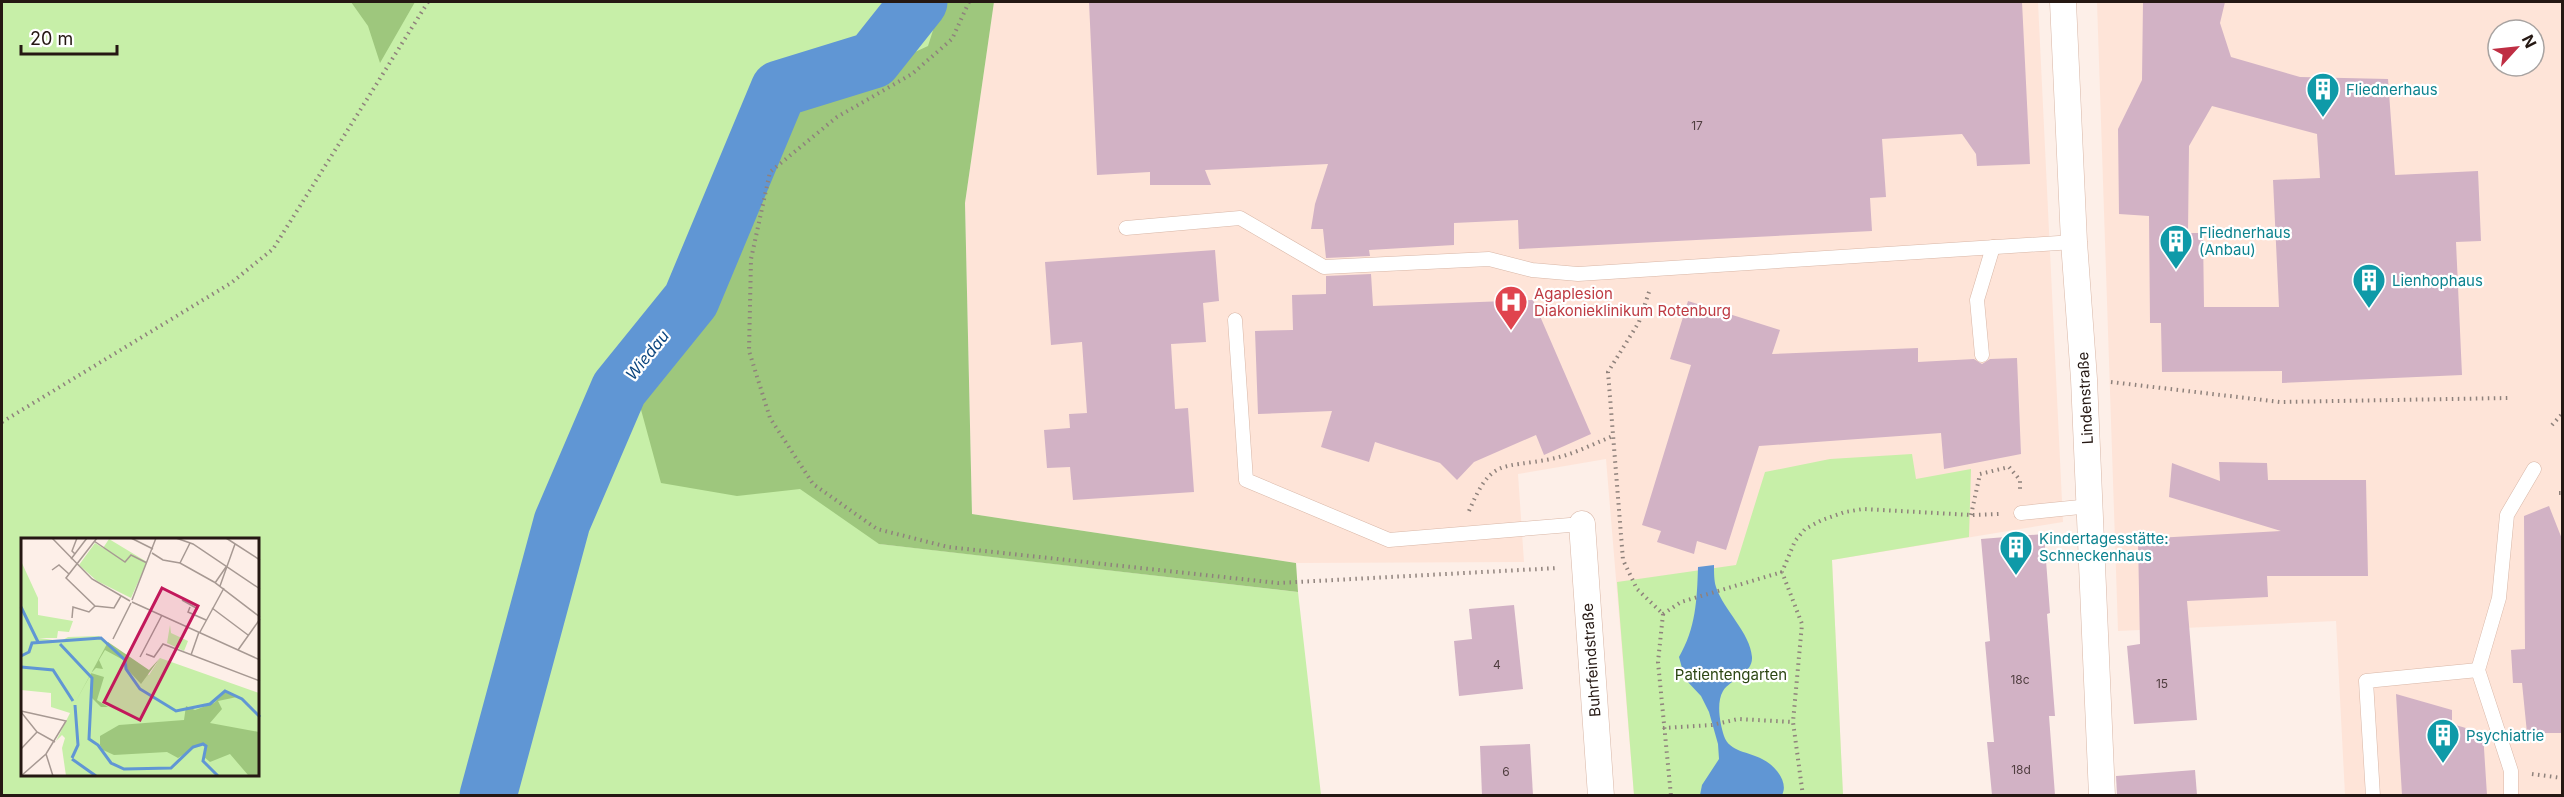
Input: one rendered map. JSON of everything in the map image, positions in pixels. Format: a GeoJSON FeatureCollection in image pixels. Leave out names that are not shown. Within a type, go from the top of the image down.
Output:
{"type":"FeatureCollection","features":[{"type":"Feature","properties":{"kind":"street","name":"Lindenstraße"},"geometry":{"type":"LineString","coordinates":[[2063,2],[2074,242],[2084,378],[2102,795]]}},
{"type":"Feature","properties":{"kind":"street","name":"Buhrfeindstraße"},"geometry":{"type":"LineString","coordinates":[[1582,524],[1601,795]]}},
{"type":"Feature","properties":{"kind":"lane"},"geometry":{"type":"LineString","coordinates":[[1126,228],[1240,218],[1324,267],[1489,259],[1532,270],[1578,274],[2074,242]]}},
{"type":"Feature","properties":{"kind":"lane"},"geometry":{"type":"LineString","coordinates":[[1982,355],[1977,300],[1993,246]]}},
{"type":"Feature","properties":{"kind":"lane"},"geometry":{"type":"LineString","coordinates":[[1235,320],[1246,480],[1389,540],[1582,524]]}},
{"type":"Feature","properties":{"kind":"lane"},"geometry":{"type":"LineString","coordinates":[[2511,795],[2511,771],[2478,670],[2499,598],[2507,515],[2534,469]]}},
{"type":"Feature","properties":{"kind":"lane"},"geometry":{"type":"LineString","coordinates":[[2021,513],[2090,506]]}},
{"type":"Feature","properties":{"kind":"lane"},"geometry":{"type":"LineString","coordinates":[[2373,795],[2367,681],[2478,670]]}},
{"type":"Feature","properties":{"kind":"path"},"geometry":{"type":"LineString","coordinates":[[2,422],[231,283],[273,249],[428,2]]}},
{"type":"Feature","properties":{"kind":"path"},"geometry":{"type":"LineString","coordinates":[[969,2],[952,39],[912,74],[837,117],[770,172],[751,259],[749,351],[770,418],[813,484],[877,529],[948,547],[1266,582],[1585,567]]}},
{"type":"Feature","properties":{"kind":"path"},"geometry":{"type":"LineString","coordinates":[[1657,270],[1639,322],[1608,372],[1623,560],[1637,589],[1663,614]]}},
{"type":"Feature","properties":{"kind":"path"},"geometry":{"type":"LineString","coordinates":[[2084,378],[2280,402],[2508,398]]}},
{"type":"Feature","properties":{"kind":"path"},"geometry":{"type":"LineString","coordinates":[[2552,425],[2562,414]]}},
{"type":"Feature","properties":{"kind":"path"},"geometry":{"type":"LineString","coordinates":[[1459,534],[1480,485],[1494,471],[1516,463],[1553,459],[1613,436]]}},
{"type":"Feature","properties":{"kind":"path"},"geometry":{"type":"LineString","coordinates":[[1803,795],[1793,722],[1802,624],[1782,572],[1795,541],[1805,529],[1822,520],[1863,509],[1971,515],[2021,513],[2020,480],[2009,466],[1980,474],[1971,515]]}},
{"type":"Feature","properties":{"kind":"path"},"geometry":{"type":"LineString","coordinates":[[1663,614],[1681,602],[1782,572]]}},
{"type":"Feature","properties":{"kind":"path"},"geometry":{"type":"LineString","coordinates":[[1663,614],[1658,662],[1671,795]]}},
{"type":"Feature","properties":{"kind":"path"},"geometry":{"type":"LineString","coordinates":[[1663,728],[1712,725],[1738,718],[1793,722]]}},
{"type":"Feature","properties":{"kind":"shaded area","name":"Agaplesion Diakonieklinikum Rotenburg"},"geometry":{"type":"Polygon","coordinates":[[[994,2],[2038,2],[2063,522],[1832,560],[1843,795],[1634,795],[1606,459],[1518,474],[1524,562],[1296,563],[972,514],[965,203],[994,2]]]}},
{"type":"Feature","properties":{"kind":"shaded area"},"geometry":{"type":"Polygon","coordinates":[[[2097,2],[2562,2],[2562,795],[2345,795],[2336,621],[2118,631],[2097,2]]]}},
{"type":"Feature","properties":{"kind":"green space"},"geometry":{"type":"Polygon","coordinates":[[[2,2],[942,2],[929,46],[880,544],[1298,592],[1321,795],[2,796],[2,2]]]}},
{"type":"Feature","properties":{"kind":"green space"},"geometry":{"type":"Polygon","coordinates":[[[351,2],[415,2],[380,63],[368,26],[351,2]]]}},
{"type":"Feature","properties":{"kind":"green space"},"geometry":{"type":"Polygon","coordinates":[[[942,2],[994,2],[965,203],[972,514],[1296,563],[1298,592],[879,544],[800,489],[737,496],[661,483],[640,406],[697,320],[739,244],[790,101],[878,69],[928,46],[942,2]]]}},
{"type":"Feature","properties":{"kind":"green space","name":"Patientengarten"},"geometry":{"type":"Polygon","coordinates":[[[1912,454],[1916,479],[1971,469],[1969,537],[1832,560],[1843,795],[1634,795],[1617,582],[1736,565],[1765,472],[1830,459],[1912,454]]]}},
{"type":"Feature","properties":{"kind":"water"},"geometry":{"type":"Polygon","coordinates":[[[1714,565],[1716,587],[1747,639],[1752,657],[1749,668],[1723,691],[1721,696],[1719,713],[1724,736],[1730,745],[1772,765],[1780,774],[1784,785],[1782,795],[1700,795],[1702,785],[1719,759],[1718,744],[1709,712],[1701,696],[1685,679],[1679,657],[1692,624],[1698,567],[1714,565]]]}},
{"type":"Feature","properties":{"kind":"building"},"geometry":{"type":"Polygon","coordinates":[[[1089,2],[2022,2],[2030,164],[1977,166],[1976,154],[1962,134],[1882,139],[1886,197],[1870,198],[1872,231],[1519,249],[1518,220],[1454,223],[1454,245],[1369,250],[1370,256],[1326,258],[1323,229],[1311,229],[1315,204],[1328,164],[1205,170],[1211,185],[1150,185],[1150,172],[1097,175],[1089,2]]]}},
{"type":"Feature","properties":{"kind":"building"},"geometry":{"type":"Polygon","coordinates":[[[2143,2],[2225,2],[2220,23],[2231,57],[2300,77],[2388,79],[2395,175],[2478,171],[2481,241],[2456,242],[2462,375],[2282,383],[2282,371],[2162,372],[2161,323],[2150,323],[2149,216],[2119,214],[2118,129],[2142,80],[2143,2]],[[2212,106],[2189,146],[2188,233],[2203,233],[2204,307],[2279,307],[2273,180],[2320,178],[2317,134],[2212,106]]]}},
{"type":"Feature","properties":{"kind":"building"},"geometry":{"type":"Polygon","coordinates":[[[1215,250],[1219,301],[1203,303],[1206,342],[1171,344],[1175,409],[1188,408],[1194,492],[1073,500],[1070,467],[1047,468],[1044,430],[1070,428],[1069,414],[1087,413],[1082,342],[1051,345],[1045,262],[1215,250]]]}},
{"type":"Feature","properties":{"kind":"building"},"geometry":{"type":"Polygon","coordinates":[[[1371,274],[1373,306],[1533,300],[1591,434],[1544,455],[1536,435],[1474,462],[1457,480],[1440,463],[1375,442],[1369,462],[1321,447],[1332,411],[1258,414],[1255,331],[1293,330],[1292,295],[1326,294],[1326,276],[1371,274]]]}},
{"type":"Feature","properties":{"kind":"building"},"geometry":{"type":"Polygon","coordinates":[[[1688,301],[1780,330],[1772,354],[1918,348],[1918,362],[1974,359],[1982,364],[1990,359],[2017,358],[2021,454],[1944,469],[1941,433],[1759,446],[1726,550],[1697,541],[1694,554],[1657,542],[1661,531],[1642,525],[1691,365],[1670,359],[1688,301]]]}},
{"type":"Feature","properties":{"kind":"building"},"geometry":{"type":"Polygon","coordinates":[[[2219,462],[2267,463],[2268,480],[2366,480],[2368,576],[2267,576],[2268,597],[2187,601],[2197,720],[2134,724],[2127,646],[2140,644],[2138,539],[2281,531],[2169,497],[2172,463],[2220,481],[2219,462]]]}},
{"type":"Feature","properties":{"kind":"building"},"geometry":{"type":"Polygon","coordinates":[[[2549,506],[2562,539],[2562,733],[2527,733],[2522,683],[2513,683],[2511,650],[2525,649],[2524,516],[2549,506]]]}},
{"type":"Feature","properties":{"kind":"building"},"geometry":{"type":"Polygon","coordinates":[[[2044,534],[2050,613],[2047,614],[2055,716],[2049,716],[2055,795],[1992,795],[1987,742],[1994,742],[1985,642],[1990,641],[1981,539],[2044,534]]]}},
{"type":"Feature","properties":{"kind":"building"},"geometry":{"type":"Polygon","coordinates":[[[1514,605],[1523,689],[1459,696],[1454,641],[1472,639],[1469,609],[1514,605]]]}},
{"type":"Feature","properties":{"kind":"building","name":"Psychiatrie"},"geometry":{"type":"Polygon","coordinates":[[[2396,694],[2452,710],[2452,724],[2483,733],[2487,795],[2402,795],[2396,694]]]}},
{"type":"Feature","properties":{"kind":"building"},"geometry":{"type":"Polygon","coordinates":[[[1530,744],[1533,795],[1482,795],[1480,746],[1530,744]]]}},
{"type":"Feature","properties":{"kind":"building"},"geometry":{"type":"Polygon","coordinates":[[[2195,770],[2197,795],[2117,795],[2116,776],[2195,770]]]}},
{"type":"Feature","properties":{"kind":"waterway","name":"Wiedau"},"geometry":{"type":"LineString","coordinates":[[488,796],[562,522],[619,389],[691,300],[779,89],[873,60],[919,2]]}},
{"type":"Feature","properties":{"kind":"place","name":"Fliednerhaus"},"geometry":{"type":"Point","coordinates":[2323,118]}},
{"type":"Feature","properties":{"kind":"place","name":"Fliednerhaus (Anbau)"},"geometry":{"type":"Point","coordinates":[2176,270]}},
{"type":"Feature","properties":{"kind":"place","name":"Lienhophaus"},"geometry":{"type":"Point","coordinates":[2369,309]}},
{"type":"Feature","properties":{"kind":"place","name":"Agaplesion Diakonieklinikum Rotenburg"},"geometry":{"type":"Point","coordinates":[1511,331]}},
{"type":"Feature","properties":{"kind":"place","name":"Kindertagesstätte: Schneckenhaus"},"geometry":{"type":"Point","coordinates":[2016,576]}},
{"type":"Feature","properties":{"kind":"place","name":"Psychiatrie"},"geometry":{"type":"Point","coordinates":[2443,764]}}]}
